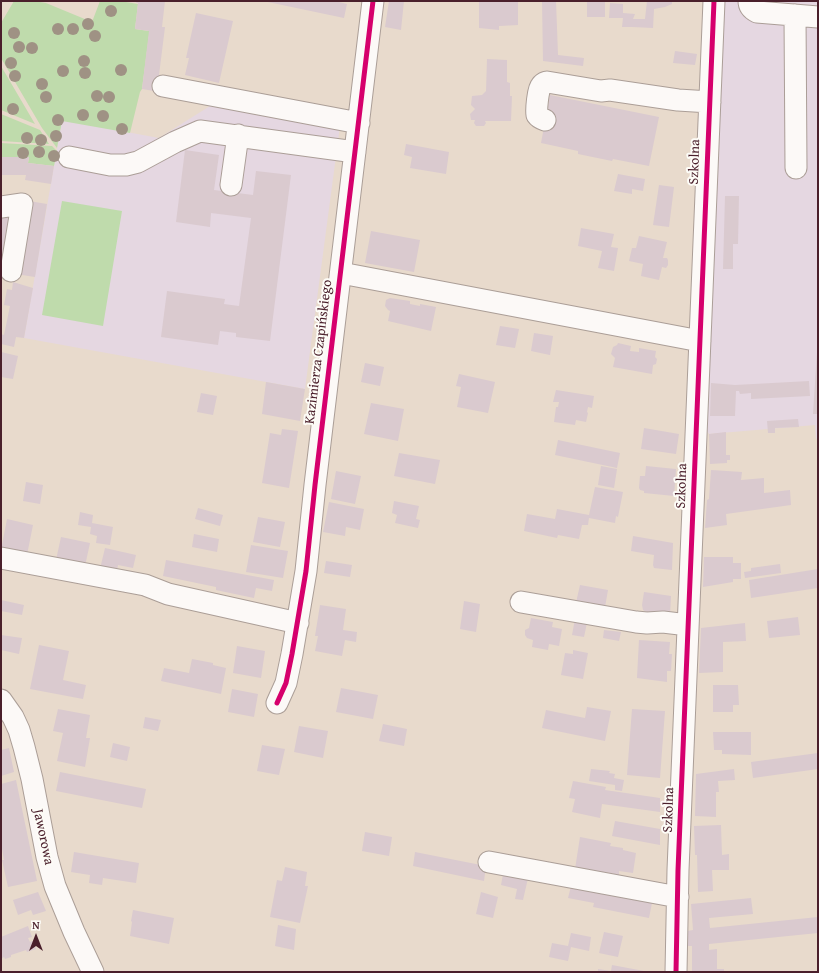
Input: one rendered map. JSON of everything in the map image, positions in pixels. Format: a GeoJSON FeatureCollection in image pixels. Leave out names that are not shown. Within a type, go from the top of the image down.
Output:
{"type":"FeatureCollection","features":[{"type":"Feature","properties":{"kind":"street","name":"Kazimierza Czapińskiego"},"geometry":{"type":"LineString","coordinates":[[277,703],[286,683],[298,623],[306,571],[374,1]]}},
{"type":"Feature","properties":{"kind":"street","name":"Szkolna"},"geometry":{"type":"LineString","coordinates":[[676,972],[688,625],[714,1]]}},
{"type":"Feature","properties":{"kind":"street"},"geometry":{"type":"LineString","coordinates":[[749,1],[752,9],[757,12],[818,17]]}},
{"type":"Feature","properties":{"kind":"street"},"geometry":{"type":"LineString","coordinates":[[795,15],[796,168]]}},
{"type":"Feature","properties":{"kind":"street"},"geometry":{"type":"LineString","coordinates":[[545,120],[539,118],[537,110],[540,88],[542,84],[547,82],[601,91],[614,91],[678,100],[710,102]]}},
{"type":"Feature","properties":{"kind":"street"},"geometry":{"type":"LineString","coordinates":[[163,86],[359,123]]}},
{"type":"Feature","properties":{"kind":"street"},"geometry":{"type":"LineString","coordinates":[[69,157],[110,165],[126,165],[138,162],[175,142],[200,131],[355,152]]}},
{"type":"Feature","properties":{"kind":"street"},"geometry":{"type":"LineString","coordinates":[[231,185],[238,135]]}},
{"type":"Feature","properties":{"kind":"street"},"geometry":{"type":"LineString","coordinates":[[1,207],[22,204],[11,271]]}},
{"type":"Feature","properties":{"kind":"street"},"geometry":{"type":"LineString","coordinates":[[341,273],[700,341]]}},
{"type":"Feature","properties":{"kind":"street"},"geometry":{"type":"LineString","coordinates":[[1,558],[145,585],[168,594],[298,623]]}},
{"type":"Feature","properties":{"kind":"street"},"geometry":{"type":"LineString","coordinates":[[521,602],[636,622],[663,622],[688,625]]}},
{"type":"Feature","properties":{"kind":"street","name":"Jaworowa"},"geometry":{"type":"LineString","coordinates":[[1,700],[13,717],[24,747],[32,779],[47,857],[55,886],[74,932],[93,972]]}},
{"type":"Feature","properties":{"kind":"street"},"geometry":{"type":"LineString","coordinates":[[489,862],[678,897]]}},
{"type":"Feature","properties":{"kind":"shaded area"},"geometry":{"type":"Polygon","coordinates":[[[721,1],[818,1],[818,438],[816,439],[815,425],[709,434],[704,428],[721,1]]]}},
{"type":"Feature","properties":{"kind":"shaded area"},"geometry":{"type":"Polygon","coordinates":[[[210,106],[340,126],[305,389],[24,338],[62,120],[159,138],[210,106]]]}},
{"type":"Feature","properties":{"kind":"green space"},"geometry":{"type":"Polygon","coordinates":[[[14,1],[34,1],[46,3],[92,22],[100,1],[125,1],[138,4],[135,29],[149,31],[149,35],[142,89],[130,133],[62,121],[57,148],[42,128],[1,58],[1,23],[14,1]]]}},
{"type":"Feature","properties":{"kind":"green space"},"geometry":{"type":"Polygon","coordinates":[[[1,66],[35,124],[1,110],[1,66]]]}},
{"type":"Feature","properties":{"kind":"green space"},"geometry":{"type":"Polygon","coordinates":[[[1,114],[40,130],[49,144],[1,141],[1,114]]]}},
{"type":"Feature","properties":{"kind":"green space"},"geometry":{"type":"Polygon","coordinates":[[[1,143],[52,146],[57,151],[54,166],[28,163],[29,157],[1,157],[1,143]]]}},
{"type":"Feature","properties":{"kind":"green space"},"geometry":{"type":"Polygon","coordinates":[[[62,201],[122,211],[103,326],[42,315],[62,201]]]}},
{"type":"Feature","properties":{"kind":"building"},"geometry":{"type":"Polygon","coordinates":[[[137,1],[165,1],[162,27],[165,27],[159,75],[162,76],[160,92],[142,89],[149,31],[135,29],[137,1]]]}},
{"type":"Feature","properties":{"kind":"building"},"geometry":{"type":"Polygon","coordinates":[[[263,1],[335,1],[347,4],[344,18],[263,1]]]}},
{"type":"Feature","properties":{"kind":"building"},"geometry":{"type":"Polygon","coordinates":[[[389,1],[404,1],[401,30],[385,27],[389,1]]]}},
{"type":"Feature","properties":{"kind":"building"},"geometry":{"type":"Polygon","coordinates":[[[479,1],[518,1],[518,25],[499,26],[499,30],[479,28],[479,1]]]}},
{"type":"Feature","properties":{"kind":"building"},"geometry":{"type":"Polygon","coordinates":[[[542,1],[556,1],[558,55],[584,58],[583,66],[543,61],[542,1]]]}},
{"type":"Feature","properties":{"kind":"building"},"geometry":{"type":"Polygon","coordinates":[[[587,1],[605,1],[605,17],[587,17],[587,1]]]}},
{"type":"Feature","properties":{"kind":"building"},"geometry":{"type":"Polygon","coordinates":[[[647,1],[672,1],[672,4],[654,9],[653,28],[622,27],[623,18],[609,18],[610,3],[623,4],[623,13],[635,14],[633,19],[645,19],[647,1]]]}},
{"type":"Feature","properties":{"kind":"building"},"geometry":{"type":"Polygon","coordinates":[[[196,13],[233,21],[219,83],[185,75],[189,58],[186,58],[196,13]]]}},
{"type":"Feature","properties":{"kind":"building"},"geometry":{"type":"Polygon","coordinates":[[[675,51],[697,54],[695,65],[673,63],[675,51]]]}},
{"type":"Feature","properties":{"kind":"building"},"geometry":{"type":"Polygon","coordinates":[[[487,59],[507,60],[507,82],[510,83],[510,96],[512,96],[511,121],[485,121],[486,123],[484,126],[476,126],[474,123],[475,120],[471,120],[470,114],[475,109],[471,105],[472,96],[482,95],[486,91],[487,59]]]}},
{"type":"Feature","properties":{"kind":"building"},"geometry":{"type":"Polygon","coordinates":[[[550,95],[659,117],[649,166],[613,159],[612,161],[578,154],[578,151],[541,143],[550,95]]]}},
{"type":"Feature","properties":{"kind":"building"},"geometry":{"type":"Polygon","coordinates":[[[406,144],[449,152],[446,174],[410,168],[412,157],[404,155],[406,144]]]}},
{"type":"Feature","properties":{"kind":"building"},"geometry":{"type":"Polygon","coordinates":[[[185,150],[219,155],[214,190],[253,195],[256,171],[291,175],[270,341],[236,337],[236,333],[220,331],[218,345],[161,337],[167,291],[225,299],[224,304],[239,306],[251,218],[211,213],[210,227],[176,222],[185,150]]]}},
{"type":"Feature","properties":{"kind":"building"},"geometry":{"type":"Polygon","coordinates":[[[1,157],[29,157],[28,163],[54,166],[51,184],[25,180],[26,175],[1,175],[1,157]]]}},
{"type":"Feature","properties":{"kind":"building"},"geometry":{"type":"Polygon","coordinates":[[[618,174],[645,179],[643,191],[632,189],[632,194],[614,191],[618,174]]]}},
{"type":"Feature","properties":{"kind":"building"},"geometry":{"type":"Polygon","coordinates":[[[659,185],[674,187],[669,227],[653,225],[659,185]]]}},
{"type":"Feature","properties":{"kind":"building"},"geometry":{"type":"Polygon","coordinates":[[[725,196],[739,196],[738,244],[733,244],[733,269],[723,269],[725,196]]]}},
{"type":"Feature","properties":{"kind":"building"},"geometry":{"type":"Polygon","coordinates":[[[29,201],[47,204],[35,277],[16,274],[29,201]]]}},
{"type":"Feature","properties":{"kind":"building"},"geometry":{"type":"Polygon","coordinates":[[[1,212],[12,214],[1,272],[1,212]]]}},
{"type":"Feature","properties":{"kind":"building"},"geometry":{"type":"Polygon","coordinates":[[[581,228],[614,234],[611,247],[618,248],[614,271],[598,268],[602,251],[578,246],[581,228]]]}},
{"type":"Feature","properties":{"kind":"building"},"geometry":{"type":"Polygon","coordinates":[[[371,231],[420,240],[414,272],[365,263],[371,231]]]}},
{"type":"Feature","properties":{"kind":"building"},"geometry":{"type":"Polygon","coordinates":[[[639,236],[667,242],[663,258],[667,258],[668,265],[666,268],[662,267],[659,280],[641,276],[643,264],[629,261],[632,248],[636,248],[639,236]]]}},
{"type":"Feature","properties":{"kind":"building"},"geometry":{"type":"Polygon","coordinates":[[[13,282],[33,288],[24,338],[16,337],[14,347],[1,344],[1,334],[4,335],[10,306],[4,305],[7,289],[12,290],[13,282]]]}},
{"type":"Feature","properties":{"kind":"building"},"geometry":{"type":"Polygon","coordinates":[[[390,298],[410,301],[410,304],[420,306],[420,304],[436,307],[431,331],[388,321],[390,311],[385,306],[386,300],[390,298]]]}},
{"type":"Feature","properties":{"kind":"building"},"geometry":{"type":"Polygon","coordinates":[[[500,326],[519,329],[515,348],[496,345],[500,326]]]}},
{"type":"Feature","properties":{"kind":"building"},"geometry":{"type":"Polygon","coordinates":[[[534,333],[553,336],[550,355],[531,351],[534,333]]]}},
{"type":"Feature","properties":{"kind":"building"},"geometry":{"type":"Polygon","coordinates":[[[618,343],[631,346],[630,351],[639,352],[639,348],[656,351],[655,357],[657,359],[656,364],[653,365],[652,374],[613,367],[615,358],[611,354],[613,347],[618,343]]]}},
{"type":"Feature","properties":{"kind":"building"},"geometry":{"type":"Polygon","coordinates":[[[1,352],[18,356],[13,379],[1,377],[1,352]]]}},
{"type":"Feature","properties":{"kind":"building"},"geometry":{"type":"Polygon","coordinates":[[[817,352],[818,414],[813,414],[817,352]]]}},
{"type":"Feature","properties":{"kind":"building"},"geometry":{"type":"Polygon","coordinates":[[[365,363],[384,367],[380,386],[361,382],[365,363]]]}},
{"type":"Feature","properties":{"kind":"building"},"geometry":{"type":"Polygon","coordinates":[[[459,374],[495,382],[488,413],[457,407],[461,387],[456,386],[459,374]]]}},
{"type":"Feature","properties":{"kind":"building"},"geometry":{"type":"Polygon","coordinates":[[[809,381],[810,396],[751,399],[751,393],[740,394],[739,391],[736,391],[735,416],[710,416],[711,383],[735,385],[809,381]]]}},
{"type":"Feature","properties":{"kind":"building"},"geometry":{"type":"Polygon","coordinates":[[[266,382],[305,389],[300,421],[262,414],[266,382]]]}},
{"type":"Feature","properties":{"kind":"building"},"geometry":{"type":"Polygon","coordinates":[[[556,390],[594,396],[592,408],[588,407],[586,422],[576,420],[575,425],[554,422],[556,407],[558,407],[559,402],[553,402],[556,390]]]}},
{"type":"Feature","properties":{"kind":"building"},"geometry":{"type":"Polygon","coordinates":[[[201,393],[217,396],[213,415],[197,412],[201,393]]]}},
{"type":"Feature","properties":{"kind":"building"},"geometry":{"type":"Polygon","coordinates":[[[371,403],[404,409],[398,441],[364,434],[371,403]]]}},
{"type":"Feature","properties":{"kind":"building"},"geometry":{"type":"Polygon","coordinates":[[[798,419],[799,427],[775,428],[775,433],[768,433],[767,421],[798,419]]]}},
{"type":"Feature","properties":{"kind":"building"},"geometry":{"type":"Polygon","coordinates":[[[644,428],[679,434],[676,454],[641,449],[644,428]]]}},
{"type":"Feature","properties":{"kind":"building"},"geometry":{"type":"Polygon","coordinates":[[[282,429],[298,431],[289,488],[262,483],[270,433],[281,435],[282,429]]]}},
{"type":"Feature","properties":{"kind":"building"},"geometry":{"type":"Polygon","coordinates":[[[726,432],[726,455],[730,455],[730,460],[727,460],[727,463],[710,464],[709,434],[726,432]]]}},
{"type":"Feature","properties":{"kind":"building"},"geometry":{"type":"Polygon","coordinates":[[[558,440],[620,453],[617,468],[555,455],[558,440]]]}},
{"type":"Feature","properties":{"kind":"building"},"geometry":{"type":"Polygon","coordinates":[[[399,453],[440,460],[435,484],[394,476],[399,453]]]}},
{"type":"Feature","properties":{"kind":"building"},"geometry":{"type":"Polygon","coordinates":[[[601,466],[617,469],[614,488],[598,485],[601,466]]]}},
{"type":"Feature","properties":{"kind":"building"},"geometry":{"type":"Polygon","coordinates":[[[646,466],[676,469],[674,496],[644,493],[644,491],[640,490],[640,476],[645,476],[646,466]]]}},
{"type":"Feature","properties":{"kind":"building"},"geometry":{"type":"Polygon","coordinates":[[[711,470],[742,472],[741,480],[764,478],[764,493],[790,490],[791,505],[726,514],[727,525],[705,528],[711,470]]]}},
{"type":"Feature","properties":{"kind":"building"},"geometry":{"type":"Polygon","coordinates":[[[336,471],[361,476],[355,504],[331,499],[336,471]]]}},
{"type":"Feature","properties":{"kind":"building"},"geometry":{"type":"Polygon","coordinates":[[[26,482],[43,485],[40,504],[23,501],[26,482]]]}},
{"type":"Feature","properties":{"kind":"building"},"geometry":{"type":"Polygon","coordinates":[[[595,487],[623,492],[618,517],[616,516],[615,523],[589,518],[588,525],[582,525],[579,539],[558,535],[557,538],[524,531],[527,514],[555,519],[557,509],[589,515],[595,487]]]}},
{"type":"Feature","properties":{"kind":"building"},"geometry":{"type":"Polygon","coordinates":[[[394,501],[419,506],[416,519],[420,520],[418,528],[395,523],[397,515],[392,513],[394,501]]]}},
{"type":"Feature","properties":{"kind":"building"},"geometry":{"type":"Polygon","coordinates":[[[329,502],[364,509],[360,530],[346,527],[345,536],[323,532],[329,502]]]}},
{"type":"Feature","properties":{"kind":"building"},"geometry":{"type":"Polygon","coordinates":[[[198,508],[223,515],[220,526],[195,519],[198,508]]]}},
{"type":"Feature","properties":{"kind":"building"},"geometry":{"type":"Polygon","coordinates":[[[80,512],[93,515],[92,523],[113,527],[110,545],[96,543],[97,536],[90,534],[91,527],[78,525],[80,512]]]}},
{"type":"Feature","properties":{"kind":"building"},"geometry":{"type":"Polygon","coordinates":[[[258,517],[285,522],[280,547],[253,542],[258,517]]]}},
{"type":"Feature","properties":{"kind":"building"},"geometry":{"type":"Polygon","coordinates":[[[7,519],[33,525],[27,555],[1,550],[7,519]]]}},
{"type":"Feature","properties":{"kind":"building"},"geometry":{"type":"Polygon","coordinates":[[[194,534],[219,539],[217,552],[192,547],[194,534]]]}},
{"type":"Feature","properties":{"kind":"building"},"geometry":{"type":"Polygon","coordinates":[[[633,536],[673,543],[672,570],[654,568],[654,555],[631,551],[633,536]]]}},
{"type":"Feature","properties":{"kind":"building"},"geometry":{"type":"Polygon","coordinates":[[[61,537],[90,543],[85,566],[56,560],[61,537]]]}},
{"type":"Feature","properties":{"kind":"building"},"geometry":{"type":"Polygon","coordinates":[[[251,545],[288,551],[283,578],[246,572],[251,545]]]}},
{"type":"Feature","properties":{"kind":"building"},"geometry":{"type":"Polygon","coordinates":[[[105,548],[136,555],[133,568],[118,565],[116,576],[99,573],[105,548]]]}},
{"type":"Feature","properties":{"kind":"building"},"geometry":{"type":"Polygon","coordinates":[[[704,557],[733,557],[733,563],[741,563],[741,579],[733,579],[733,582],[703,587],[704,557]]]}},
{"type":"Feature","properties":{"kind":"building"},"geometry":{"type":"Polygon","coordinates":[[[166,560],[274,580],[272,591],[256,588],[254,598],[216,590],[216,587],[163,576],[166,560]]]}},
{"type":"Feature","properties":{"kind":"building"},"geometry":{"type":"Polygon","coordinates":[[[326,561],[352,565],[350,577],[324,573],[326,561]]]}},
{"type":"Feature","properties":{"kind":"building"},"geometry":{"type":"Polygon","coordinates":[[[780,564],[781,573],[745,578],[744,572],[751,571],[751,568],[780,564]]]}},
{"type":"Feature","properties":{"kind":"building"},"geometry":{"type":"Polygon","coordinates":[[[818,569],[818,588],[751,598],[749,580],[818,569]]]}},
{"type":"Feature","properties":{"kind":"building"},"geometry":{"type":"Polygon","coordinates":[[[580,585],[608,590],[604,613],[575,607],[580,585]]]}},
{"type":"Feature","properties":{"kind":"building"},"geometry":{"type":"Polygon","coordinates":[[[644,592],[671,596],[670,616],[648,613],[643,610],[642,605],[644,592]]]}},
{"type":"Feature","properties":{"kind":"building"},"geometry":{"type":"Polygon","coordinates":[[[1,600],[24,605],[22,615],[1,611],[1,600]]]}},
{"type":"Feature","properties":{"kind":"building"},"geometry":{"type":"Polygon","coordinates":[[[464,601],[480,604],[476,632],[460,629],[464,601]]]}},
{"type":"Feature","properties":{"kind":"building"},"geometry":{"type":"Polygon","coordinates":[[[320,605],[346,609],[343,630],[357,632],[356,642],[345,640],[342,656],[315,651],[318,636],[315,636],[320,605]]]}},
{"type":"Feature","properties":{"kind":"building"},"geometry":{"type":"Polygon","coordinates":[[[798,617],[800,635],[769,638],[767,621],[798,617]]]}},
{"type":"Feature","properties":{"kind":"building"},"geometry":{"type":"Polygon","coordinates":[[[531,618],[553,622],[552,627],[562,629],[559,646],[549,644],[548,650],[532,647],[533,640],[527,638],[525,635],[525,630],[529,628],[531,618]]]}},
{"type":"Feature","properties":{"kind":"building"},"geometry":{"type":"Polygon","coordinates":[[[588,618],[584,637],[572,635],[575,619],[588,618]]]}},
{"type":"Feature","properties":{"kind":"building"},"geometry":{"type":"Polygon","coordinates":[[[745,623],[746,641],[723,642],[723,672],[699,673],[701,628],[745,623]]]}},
{"type":"Feature","properties":{"kind":"building"},"geometry":{"type":"Polygon","coordinates":[[[604,630],[621,632],[619,641],[603,638],[604,630]]]}},
{"type":"Feature","properties":{"kind":"building"},"geometry":{"type":"Polygon","coordinates":[[[1,635],[22,638],[19,654],[1,650],[1,635]]]}},
{"type":"Feature","properties":{"kind":"building"},"geometry":{"type":"Polygon","coordinates":[[[639,640],[670,642],[669,654],[672,654],[671,671],[667,671],[667,682],[637,678],[639,640]]]}},
{"type":"Feature","properties":{"kind":"building"},"geometry":{"type":"Polygon","coordinates":[[[39,645],[69,651],[63,680],[86,685],[83,699],[30,689],[39,645]]]}},
{"type":"Feature","properties":{"kind":"building"},"geometry":{"type":"Polygon","coordinates":[[[237,646],[265,651],[261,678],[233,673],[237,646]]]}},
{"type":"Feature","properties":{"kind":"building"},"geometry":{"type":"Polygon","coordinates":[[[573,650],[588,653],[583,679],[561,675],[565,653],[573,654],[573,650]]]}},
{"type":"Feature","properties":{"kind":"building"},"geometry":{"type":"Polygon","coordinates":[[[192,659],[213,663],[213,665],[226,668],[221,694],[161,681],[164,668],[189,673],[192,659]]]}},
{"type":"Feature","properties":{"kind":"building"},"geometry":{"type":"Polygon","coordinates":[[[713,685],[738,685],[739,705],[733,705],[733,712],[713,712],[713,685]]]}},
{"type":"Feature","properties":{"kind":"building"},"geometry":{"type":"Polygon","coordinates":[[[341,688],[378,695],[373,719],[336,712],[341,688]]]}},
{"type":"Feature","properties":{"kind":"building"},"geometry":{"type":"Polygon","coordinates":[[[232,689],[258,694],[254,717],[228,712],[232,689]]]}},
{"type":"Feature","properties":{"kind":"building"},"geometry":{"type":"Polygon","coordinates":[[[587,707],[611,711],[605,741],[542,728],[546,710],[585,718],[587,707]]]}},
{"type":"Feature","properties":{"kind":"building"},"geometry":{"type":"Polygon","coordinates":[[[58,709],[90,715],[86,738],[90,738],[85,767],[57,761],[63,733],[53,731],[58,709]]]}},
{"type":"Feature","properties":{"kind":"building"},"geometry":{"type":"Polygon","coordinates":[[[632,709],[665,711],[660,778],[627,775],[632,709]]]}},
{"type":"Feature","properties":{"kind":"building"},"geometry":{"type":"Polygon","coordinates":[[[145,717],[161,720],[158,731],[143,728],[145,717]]]}},
{"type":"Feature","properties":{"kind":"building"},"geometry":{"type":"Polygon","coordinates":[[[383,724],[407,729],[404,746],[379,741],[383,724]]]}},
{"type":"Feature","properties":{"kind":"building"},"geometry":{"type":"Polygon","coordinates":[[[299,726],[328,731],[323,758],[294,752],[299,726]]]}},
{"type":"Feature","properties":{"kind":"building"},"geometry":{"type":"Polygon","coordinates":[[[713,732],[751,732],[751,755],[722,754],[722,750],[714,750],[713,732]]]}},
{"type":"Feature","properties":{"kind":"building"},"geometry":{"type":"Polygon","coordinates":[[[113,743],[130,747],[127,761],[110,757],[113,743]]]}},
{"type":"Feature","properties":{"kind":"building"},"geometry":{"type":"Polygon","coordinates":[[[262,745],[285,749],[279,775],[257,771],[262,745]]]}},
{"type":"Feature","properties":{"kind":"building"},"geometry":{"type":"Polygon","coordinates":[[[9,748],[14,772],[1,776],[1,750],[9,748]]]}},
{"type":"Feature","properties":{"kind":"building"},"geometry":{"type":"Polygon","coordinates":[[[818,753],[818,769],[753,778],[751,762],[818,753]]]}},
{"type":"Feature","properties":{"kind":"building"},"geometry":{"type":"Polygon","coordinates":[[[591,769],[610,771],[609,773],[615,774],[614,778],[624,780],[622,791],[615,790],[615,785],[589,781],[591,769]]]}},
{"type":"Feature","properties":{"kind":"building"},"geometry":{"type":"Polygon","coordinates":[[[734,769],[735,780],[718,781],[719,792],[716,792],[716,817],[695,816],[696,774],[734,769]]]}},
{"type":"Feature","properties":{"kind":"building"},"geometry":{"type":"Polygon","coordinates":[[[60,772],[146,789],[142,808],[56,791],[60,772]]]}},
{"type":"Feature","properties":{"kind":"building"},"geometry":{"type":"Polygon","coordinates":[[[16,780],[37,881],[8,887],[2,860],[4,860],[1,843],[1,784],[16,780]]]}},
{"type":"Feature","properties":{"kind":"building"},"geometry":{"type":"Polygon","coordinates":[[[573,781],[606,787],[605,790],[660,798],[660,812],[602,804],[600,818],[572,812],[575,799],[569,798],[573,781]]]}},
{"type":"Feature","properties":{"kind":"building"},"geometry":{"type":"Polygon","coordinates":[[[615,821],[660,829],[660,845],[612,836],[615,821]]]}},
{"type":"Feature","properties":{"kind":"building"},"geometry":{"type":"Polygon","coordinates":[[[721,825],[722,855],[729,854],[729,870],[712,870],[713,891],[698,892],[697,855],[695,855],[694,826],[721,825]]]}},
{"type":"Feature","properties":{"kind":"building"},"geometry":{"type":"Polygon","coordinates":[[[365,832],[392,837],[389,856],[362,851],[365,832]]]}},
{"type":"Feature","properties":{"kind":"building"},"geometry":{"type":"Polygon","coordinates":[[[580,837],[611,843],[610,846],[623,848],[623,850],[636,853],[633,873],[619,871],[619,875],[575,869],[580,837]]]}},
{"type":"Feature","properties":{"kind":"building"},"geometry":{"type":"Polygon","coordinates":[[[74,852],[139,863],[136,883],[103,878],[102,885],[89,883],[90,875],[71,872],[74,852]]]}},
{"type":"Feature","properties":{"kind":"building"},"geometry":{"type":"Polygon","coordinates":[[[415,852],[486,866],[484,881],[413,866],[415,852]]]}},
{"type":"Feature","properties":{"kind":"building"},"geometry":{"type":"Polygon","coordinates":[[[285,867],[307,872],[305,886],[308,886],[300,923],[270,917],[277,880],[282,881],[285,867]]]}},
{"type":"Feature","properties":{"kind":"building"},"geometry":{"type":"Polygon","coordinates":[[[504,869],[529,874],[523,900],[515,899],[517,889],[501,885],[504,869]]]}},
{"type":"Feature","properties":{"kind":"building"},"geometry":{"type":"Polygon","coordinates":[[[572,882],[653,898],[649,918],[593,907],[594,903],[568,898],[572,882]]]}},
{"type":"Feature","properties":{"kind":"building"},"geometry":{"type":"Polygon","coordinates":[[[38,892],[46,911],[33,915],[31,910],[18,915],[13,900],[38,892]]]}},
{"type":"Feature","properties":{"kind":"building"},"geometry":{"type":"Polygon","coordinates":[[[481,892],[498,897],[493,918],[476,914],[481,892]]]}},
{"type":"Feature","properties":{"kind":"building"},"geometry":{"type":"Polygon","coordinates":[[[751,898],[753,914],[709,918],[710,928],[818,917],[818,933],[709,944],[709,950],[717,949],[717,969],[724,969],[724,972],[692,972],[692,946],[688,946],[687,931],[693,930],[691,904],[751,898]]]}},
{"type":"Feature","properties":{"kind":"building"},"geometry":{"type":"Polygon","coordinates":[[[133,910],[174,918],[169,944],[130,936],[133,910]]]}},
{"type":"Feature","properties":{"kind":"building"},"geometry":{"type":"Polygon","coordinates":[[[278,925],[296,929],[294,950],[275,946],[278,925]]]}},
{"type":"Feature","properties":{"kind":"building"},"geometry":{"type":"Polygon","coordinates":[[[28,926],[32,937],[28,938],[30,942],[33,941],[36,949],[27,952],[26,950],[11,955],[11,957],[5,959],[4,957],[1,959],[1,937],[28,926]]]}},
{"type":"Feature","properties":{"kind":"building"},"geometry":{"type":"Polygon","coordinates":[[[604,932],[623,936],[618,957],[599,953],[604,932]]]}},
{"type":"Feature","properties":{"kind":"building"},"geometry":{"type":"Polygon","coordinates":[[[571,933],[591,937],[589,951],[571,947],[568,961],[549,957],[552,943],[568,946],[571,933]]]}},
{"type":"Feature","properties":{"kind":"building"},"geometry":{"type":"Polygon","coordinates":[[[612,965],[644,972],[598,972],[598,969],[611,971],[612,965]]]}},
{"type":"Feature","properties":{"kind":"cycle path"},"geometry":{"type":"LineString","coordinates":[[277,703],[286,683],[306,571],[373,1]]}},
{"type":"Feature","properties":{"kind":"cycle path"},"geometry":{"type":"LineString","coordinates":[[676,972],[678,870],[714,1]]}}]}
